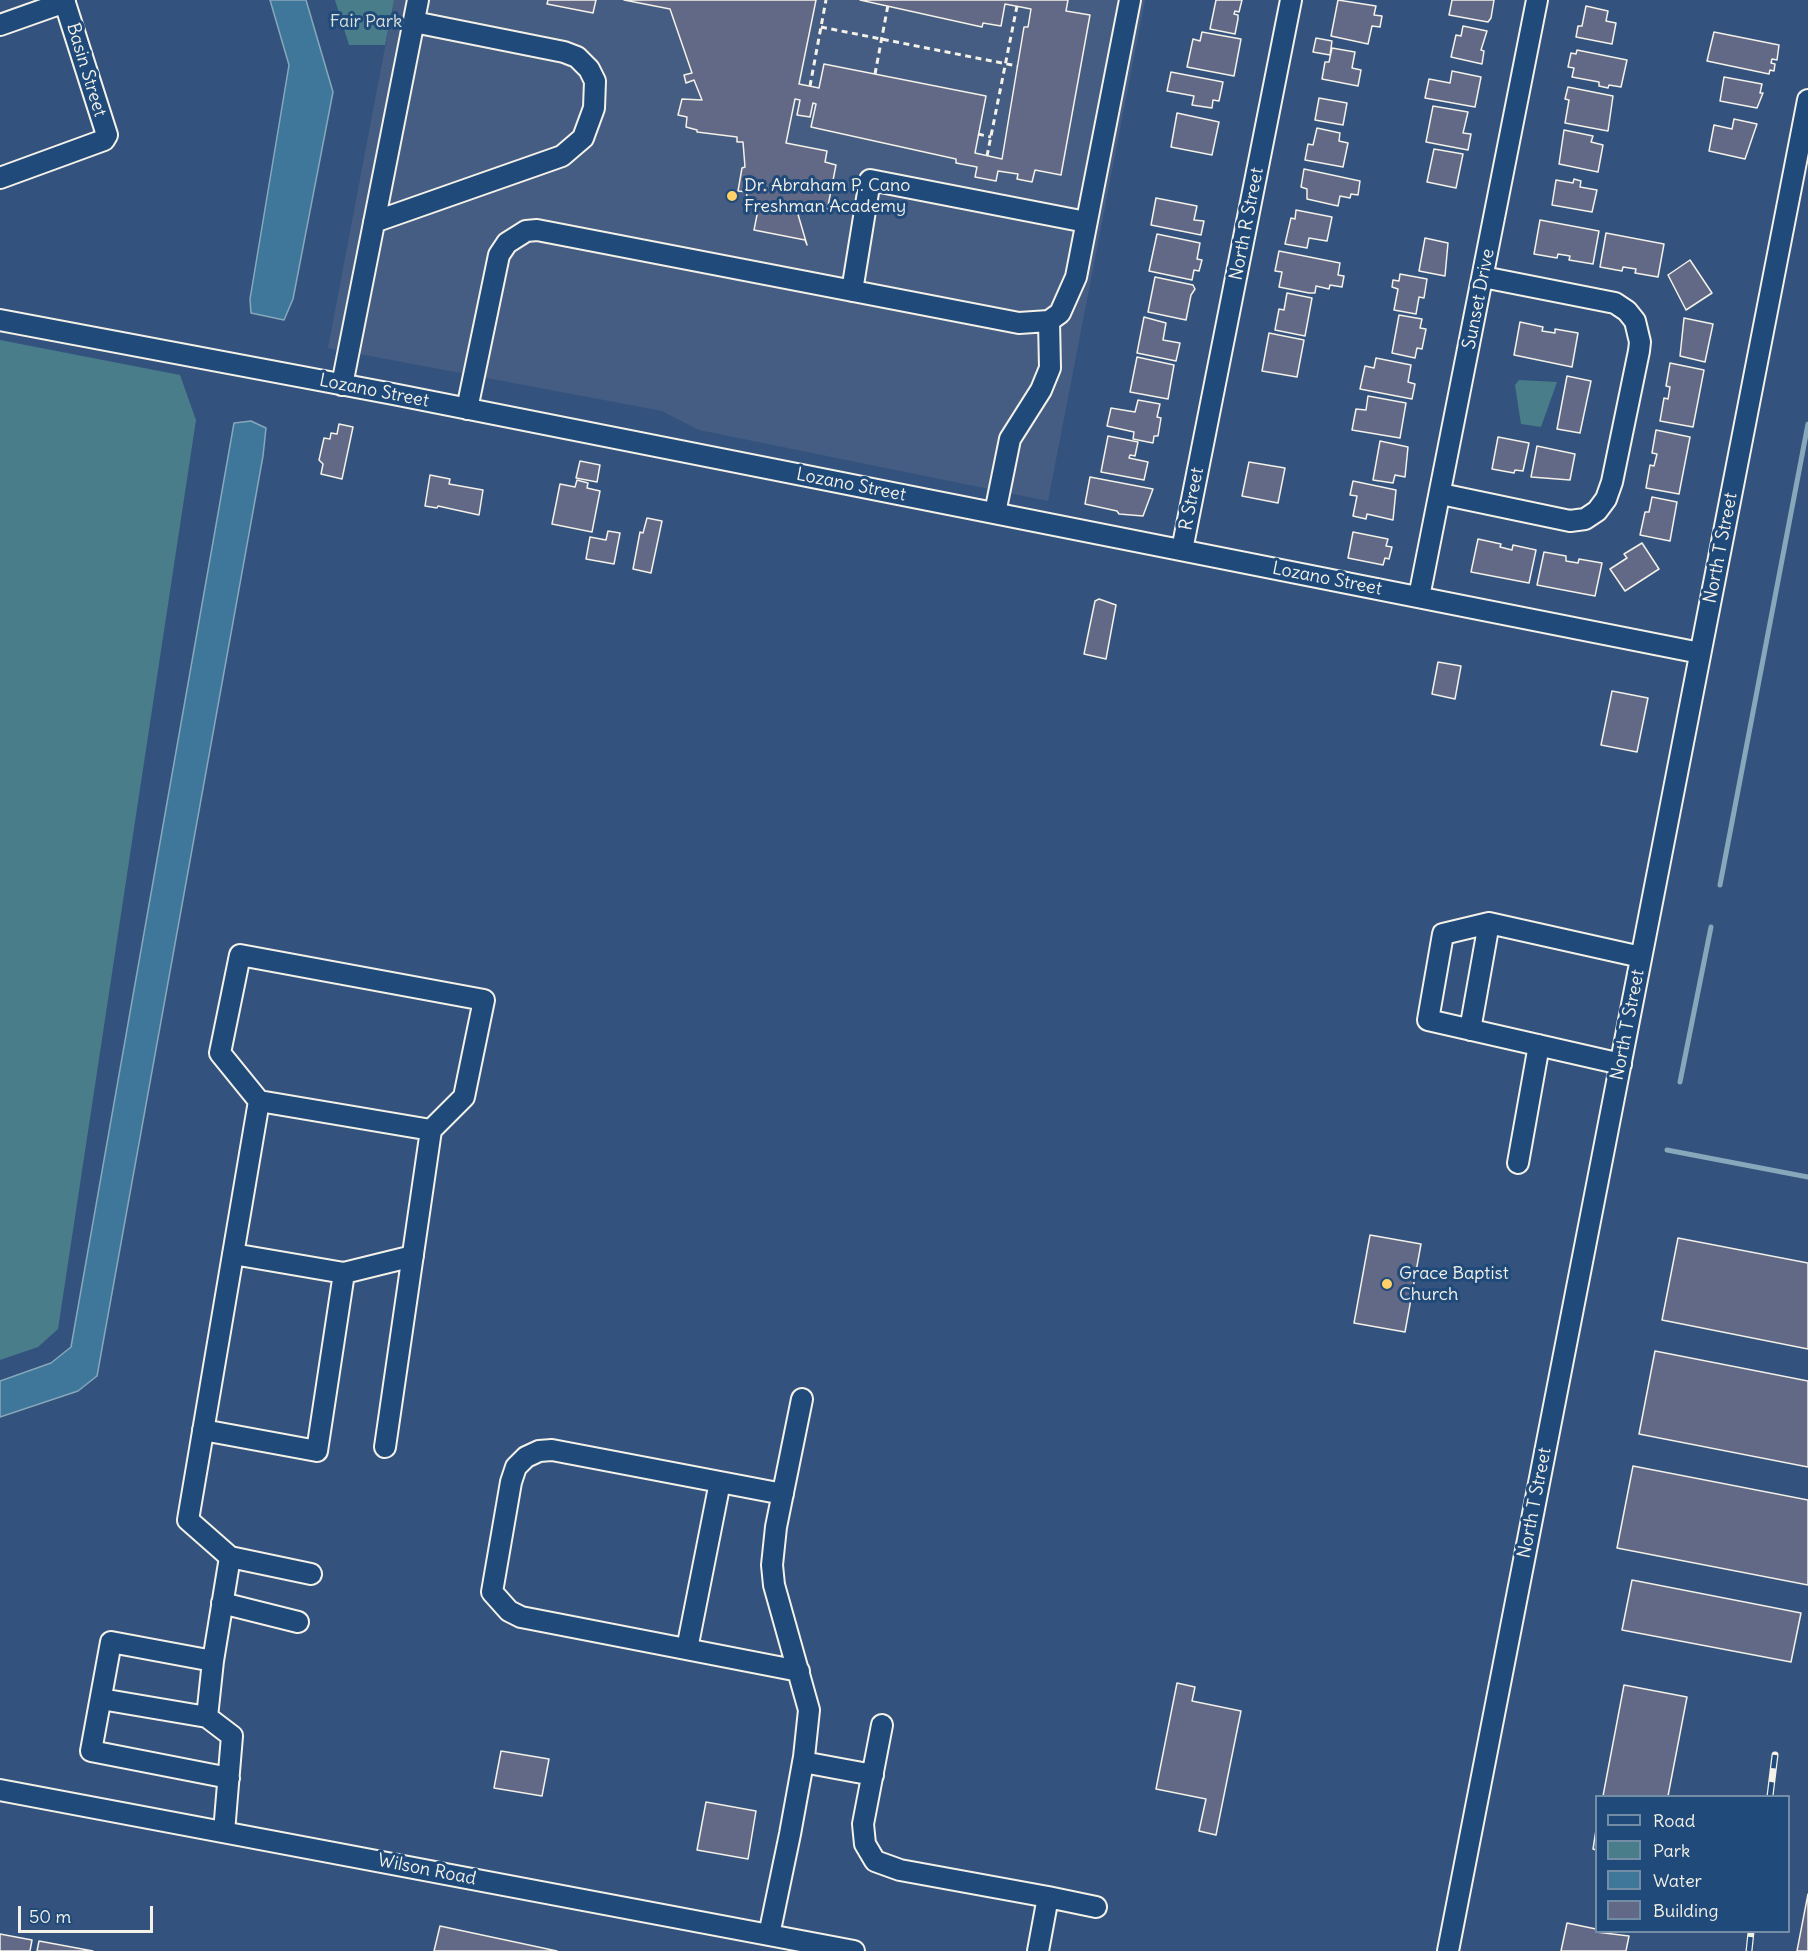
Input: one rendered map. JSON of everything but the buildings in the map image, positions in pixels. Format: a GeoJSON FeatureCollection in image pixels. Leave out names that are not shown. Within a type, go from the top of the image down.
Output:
{"type":"FeatureCollection","features":[{"type":"Feature","properties":{"kind":"street"},"geometry":{"type":"LineString","coordinates":[[342,385],[418,0]]}},
{"type":"Feature","properties":{"kind":"street"},"geometry":{"type":"LineString","coordinates":[[467,409],[499,255],[507,243],[526,231],[537,230],[1019,323],[1048,321],[1060,313],[1072,290],[1130,0]]}},
{"type":"Feature","properties":{"kind":"street","name":"North R Street"},"geometry":{"type":"LineString","coordinates":[[1202,447],[1291,0]]}},
{"type":"Feature","properties":{"kind":"street","name":"Sunset Drive"},"geometry":{"type":"LineString","coordinates":[[1419,597],[1537,0]]}},
{"type":"Feature","properties":{"kind":"street"},"geometry":{"type":"LineString","coordinates":[[0,25],[65,1]]}},
{"type":"Feature","properties":{"kind":"street","name":"Basin Street"},"geometry":{"type":"LineString","coordinates":[[0,178],[104,140],[107,135],[65,1]]}},
{"type":"Feature","properties":{"kind":"street"},"geometry":{"type":"LineString","coordinates":[[374,222],[561,156],[583,138],[594,108],[595,81],[589,69],[577,57],[564,52],[414,22]]}},
{"type":"Feature","properties":{"kind":"street","name":"North T Street"},"geometry":{"type":"LineString","coordinates":[[1448,1951],[1808,100]]}},
{"type":"Feature","properties":{"kind":"street"},"geometry":{"type":"LineString","coordinates":[[852,291],[870,180],[1086,222]]}},
{"type":"Feature","properties":{"kind":"street"},"geometry":{"type":"LineString","coordinates":[[1441,494],[1570,521],[1585,519],[1597,511],[1606,499],[1611,482],[1639,351],[1640,342],[1635,321],[1627,311],[1615,303],[1483,277]]}},
{"type":"Feature","properties":{"kind":"street","name":"Lozano Street"},"geometry":{"type":"LineString","coordinates":[[0,320],[467,409],[1700,654]]}},
{"type":"Feature","properties":{"kind":"street"},"geometry":{"type":"LineString","coordinates":[[994,513],[1010,439],[1041,390],[1050,368],[1048,321]]}},
{"type":"Feature","properties":{"kind":"street","name":"R Street"},"geometry":{"type":"LineString","coordinates":[[1182,550],[1202,447]]}},
{"type":"Feature","properties":{"kind":"street"},"geometry":{"type":"LineString","coordinates":[[1470,1029],[1489,923]]}},
{"type":"Feature","properties":{"kind":"street"},"geometry":{"type":"LineString","coordinates":[[1621,1064],[1428,1020],[1443,934],[1489,923],[1641,957]]}},
{"type":"Feature","properties":{"kind":"street"},"geometry":{"type":"LineString","coordinates":[[385,1447],[431,1130],[464,1097],[484,1000],[240,955],[220,1053],[260,1101],[431,1130]]}},
{"type":"Feature","properties":{"kind":"street"},"geometry":{"type":"LineString","coordinates":[[1518,1163],[1539,1046]]}},
{"type":"Feature","properties":{"kind":"street"},"geometry":{"type":"LineString","coordinates":[[260,1101],[188,1520],[230,1557],[311,1574]]}},
{"type":"Feature","properties":{"kind":"street"},"geometry":{"type":"LineString","coordinates":[[233,1254],[344,1273],[413,1256]]}},
{"type":"Feature","properties":{"kind":"street"},"geometry":{"type":"LineString","coordinates":[[203,1430],[317,1451],[344,1273]]}},
{"type":"Feature","properties":{"kind":"street"},"geometry":{"type":"LineString","coordinates":[[769,1935],[803,1762],[808,1710],[774,1585],[771,1565],[802,1399]]}},
{"type":"Feature","properties":{"kind":"street"},"geometry":{"type":"LineString","coordinates":[[783,1494],[552,1450],[539,1451],[526,1457],[516,1467],[511,1482],[492,1581],[492,1592],[499,1602],[520,1617],[799,1671]]}},
{"type":"Feature","properties":{"kind":"street"},"geometry":{"type":"LineString","coordinates":[[687,1649],[720,1482]]}},
{"type":"Feature","properties":{"kind":"street"},"geometry":{"type":"LineString","coordinates":[[207,1717],[213,1661],[230,1557]]}},
{"type":"Feature","properties":{"kind":"street"},"geometry":{"type":"LineString","coordinates":[[222,1604],[298,1622]]}},
{"type":"Feature","properties":{"kind":"street"},"geometry":{"type":"LineString","coordinates":[[213,1661],[111,1642],[91,1751],[229,1778]]}},
{"type":"Feature","properties":{"kind":"street"},"geometry":{"type":"LineString","coordinates":[[101,1699],[207,1717],[232,1736],[224,1832]]}},
{"type":"Feature","properties":{"kind":"street"},"geometry":{"type":"LineString","coordinates":[[882,1725],[862,1837],[869,1854],[875,1861],[900,1870],[1096,1907]]}},
{"type":"Feature","properties":{"kind":"street"},"geometry":{"type":"LineString","coordinates":[[803,1762],[873,1775]]}},
{"type":"Feature","properties":{"kind":"street","name":"Wilson Road"},"geometry":{"type":"LineString","coordinates":[[0,1790],[854,1951]]}},
{"type":"Feature","properties":{"kind":"street"},"geometry":{"type":"LineString","coordinates":[[1038,1951],[1048,1898]]}},
{"type":"Feature","properties":{"kind":"path"},"geometry":{"type":"LineString","coordinates":[[810,86],[826,0]]}},
{"type":"Feature","properties":{"kind":"path"},"geometry":{"type":"LineString","coordinates":[[875,74],[888,5]]}},
{"type":"Feature","properties":{"kind":"path"},"geometry":{"type":"LineString","coordinates":[[987,156],[1017,6]]}},
{"type":"Feature","properties":{"kind":"path"},"geometry":{"type":"LineString","coordinates":[[821,27],[1017,66]]}},
{"type":"Feature","properties":{"kind":"path"},"geometry":{"type":"LineString","coordinates":[[978,135],[991,137]]}},
{"type":"Feature","properties":{"kind":"shaded area","name":"Dr. Abraham P. Cano Freshman Academy"},"geometry":{"type":"Polygon","coordinates":[[[394,0],[1145,0],[1048,501],[699,430],[662,411],[328,348],[394,0]]]}},
{"type":"Feature","properties":{"kind":"green space","name":"Fair Park"},"geometry":{"type":"Polygon","coordinates":[[[335,0],[394,0],[385,45],[349,45],[335,0]]]}},
{"type":"Feature","properties":{"kind":"green space"},"geometry":{"type":"Polygon","coordinates":[[[0,340],[180,375],[196,420],[58,1329],[38,1347],[0,1360],[0,340]]]}},
{"type":"Feature","properties":{"kind":"green space"},"geometry":{"type":"Polygon","coordinates":[[[1519,380],[1557,382],[1541,427],[1521,424],[1515,385],[1519,380]]]}},
{"type":"Feature","properties":{"kind":"water"},"geometry":{"type":"Polygon","coordinates":[[[270,0],[306,0],[333,92],[293,299],[284,320],[251,313],[250,299],[289,65],[270,0]]]}},
{"type":"Feature","properties":{"kind":"water"},"geometry":{"type":"Polygon","coordinates":[[[251,421],[266,428],[263,456],[97,1376],[78,1391],[0,1417],[0,1381],[51,1363],[71,1347],[234,423],[251,421]]]}},
{"type":"Feature","properties":{"kind":"waterway"},"geometry":{"type":"LineString","coordinates":[[1720,885],[1808,424]]}},
{"type":"Feature","properties":{"kind":"waterway"},"geometry":{"type":"LineString","coordinates":[[1680,1082],[1711,927]]}},
{"type":"Feature","properties":{"kind":"waterway"},"geometry":{"type":"LineString","coordinates":[[1667,1150],[1808,1177]]}},
{"type":"Feature","properties":{"kind":"railway"},"geometry":{"type":"LineString","coordinates":[[1770,1795],[1775,1755]]}},
{"type":"Feature","properties":{"kind":"railway"},"geometry":{"type":"LineString","coordinates":[[1749,1951],[1751,1933]]}},
{"type":"Feature","properties":{"kind":"place","name":"Dr. Abraham P. Cano Freshman Academy"},"geometry":{"type":"Point","coordinates":[732,196]}},
{"type":"Feature","properties":{"kind":"place","name":"Grace Baptist Church"},"geometry":{"type":"Point","coordinates":[1387,1284]}}]}
